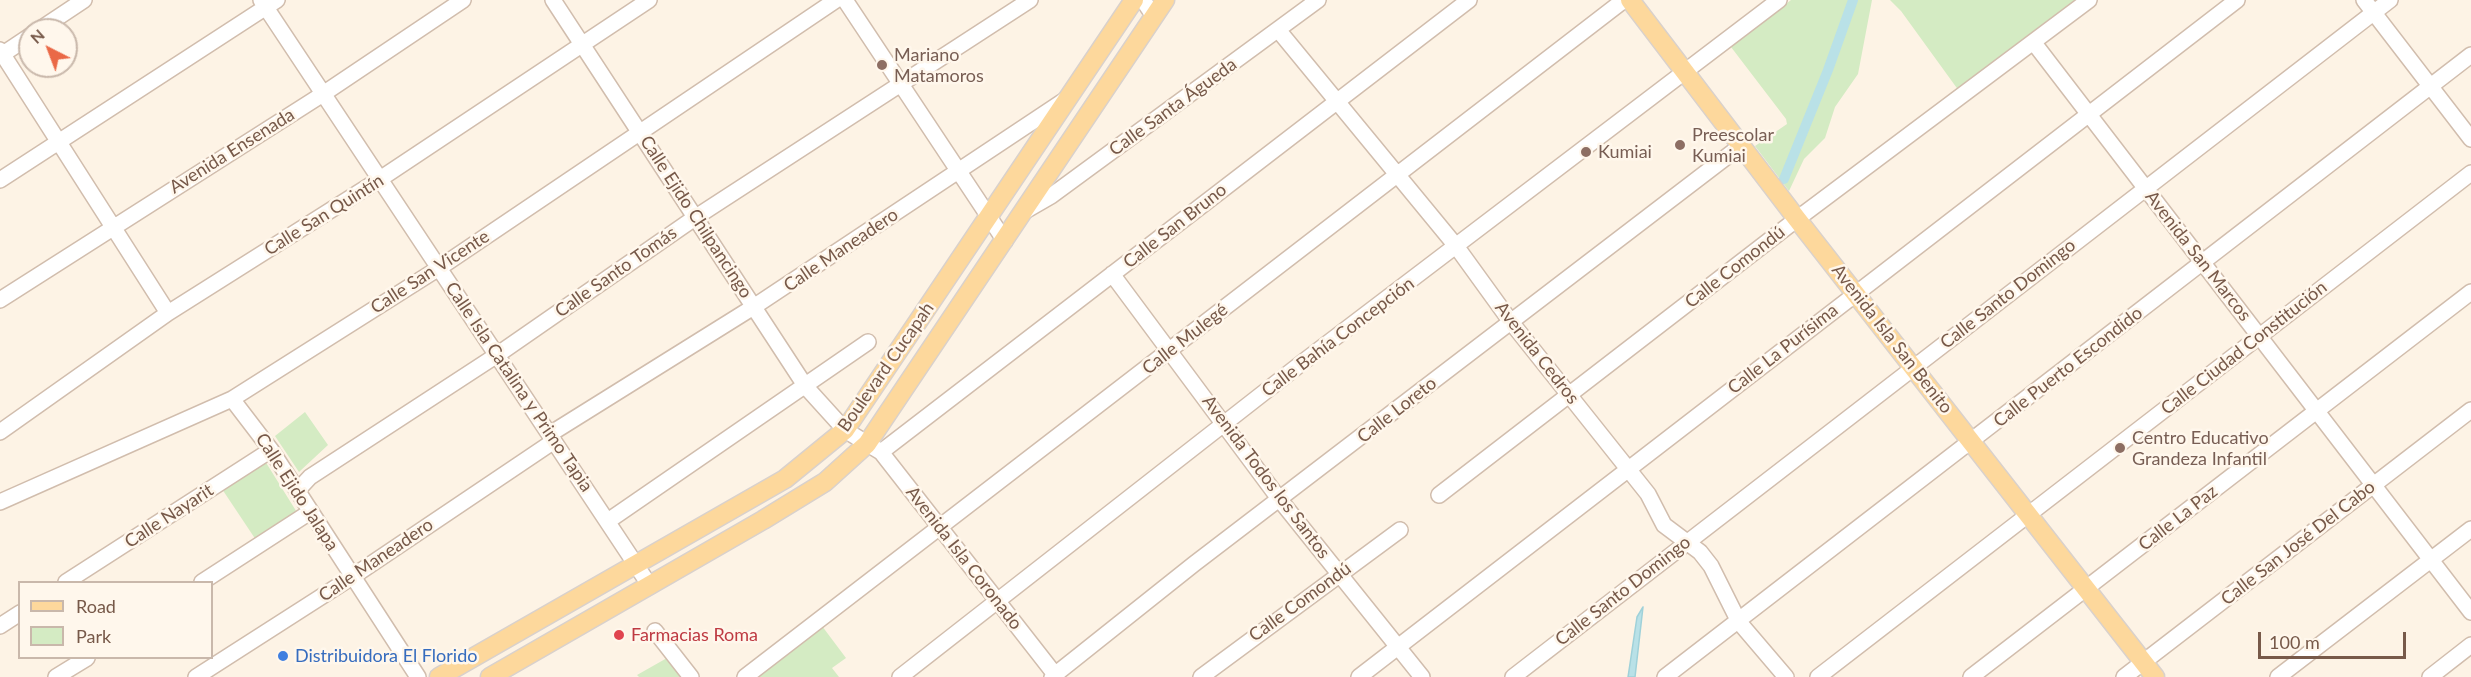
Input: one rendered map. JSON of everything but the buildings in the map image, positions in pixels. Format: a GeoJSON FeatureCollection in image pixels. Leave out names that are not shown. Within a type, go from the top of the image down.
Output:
{"type":"FeatureCollection","features":[{"type":"Feature","properties":{"kind":"main road","name":"Boulevard Cucapah"},"geometry":{"type":"LineString","coordinates":[[439,677],[785,479],[845,430],[1134,0]]}},
{"type":"Feature","properties":{"kind":"main road","name":"Boulevard Cucapah"},"geometry":{"type":"LineString","coordinates":[[490,677],[650,586],[825,482],[874,448],[1024,211],[1148,8],[1165,0]]}},
{"type":"Feature","properties":{"kind":"main road","name":"Avenida Isla San Benito"},"geometry":{"type":"LineString","coordinates":[[1630,0],[1797,219],[1857,292],[2155,677]]}},
{"type":"Feature","properties":{"kind":"street"},"geometry":{"type":"LineString","coordinates":[[57,18],[84,0]]}},
{"type":"Feature","properties":{"kind":"street","name":"Avenida Ensenada"},"geometry":{"type":"LineString","coordinates":[[0,300],[323,94],[463,0]]}},
{"type":"Feature","properties":{"kind":"street","name":"Calle Ejido Chilpancingo"},"geometry":{"type":"LineString","coordinates":[[553,0],[806,387],[845,430]]}},
{"type":"Feature","properties":{"kind":"street","name":"Calle San Quintín"},"geometry":{"type":"LineString","coordinates":[[0,432],[168,314],[380,180],[649,0]]}},
{"type":"Feature","properties":{"kind":"street","name":"Calle San Vicente"},"geometry":{"type":"LineString","coordinates":[[0,502],[232,399],[439,268],[836,0]]}},
{"type":"Feature","properties":{"kind":"street"},"geometry":{"type":"LineString","coordinates":[[845,0],[1005,241]]}},
{"type":"Feature","properties":{"kind":"street","name":"Calle Santo Tomás"},"geometry":{"type":"LineString","coordinates":[[297,491],[310,477],[497,355],[696,217],[1030,0]]}},
{"type":"Feature","properties":{"kind":"street","name":"Calle Santa Águeda"},"geometry":{"type":"LineString","coordinates":[[1024,211],[1051,196],[1318,0]]}},
{"type":"Feature","properties":{"kind":"street","name":"Calle San Bruno"},"geometry":{"type":"LineString","coordinates":[[874,448],[1112,274],[1469,0]]}},
{"type":"Feature","properties":{"kind":"street","name":"Calle Mulegé"},"geometry":{"type":"LineString","coordinates":[[745,677],[1624,0]]}},
{"type":"Feature","properties":{"kind":"street","name":"Calle Bahía Concepción"},"geometry":{"type":"LineString","coordinates":[[900,677],[1456,246],[1779,0]]}},
{"type":"Feature","properties":{"kind":"street","name":"Calle Comondú"},"geometry":{"type":"LineString","coordinates":[[1439,495],[1797,219],[2089,0]]}},
{"type":"Feature","properties":{"kind":"street","name":"Calle La Purísima"},"geometry":{"type":"LineString","coordinates":[[1359,677],[1400,648],[1627,469],[2237,0]]}},
{"type":"Feature","properties":{"kind":"street","name":"Calle Santo Domingo"},"geometry":{"type":"LineString","coordinates":[[1513,677],[2145,188],[2369,6],[2390,0]]}},
{"type":"Feature","properties":{"kind":"street"},"geometry":{"type":"LineString","coordinates":[[0,180],[268,2]]}},
{"type":"Feature","properties":{"kind":"street","name":"Calle Isla Catalina y Primo Tapia"},"geometry":{"type":"LineString","coordinates":[[268,2],[323,94],[650,586]]}},
{"type":"Feature","properties":{"kind":"street"},"geometry":{"type":"LineString","coordinates":[[2369,6],[2471,139]]}},
{"type":"Feature","properties":{"kind":"street","name":"Avenida Cedros"},"geometry":{"type":"LineString","coordinates":[[1278,31],[1338,100],[1456,246],[1511,322],[1648,494],[1664,525],[1684,543],[1700,552],[1711,566],[1739,622],[1786,677]]}},
{"type":"Feature","properties":{"kind":"street"},"geometry":{"type":"LineString","coordinates":[[18,43],[1,53],[168,314]]}},
{"type":"Feature","properties":{"kind":"street","name":"Avenida San Marcos"},"geometry":{"type":"LineString","coordinates":[[2034,43],[2471,612]]}},
{"type":"Feature","properties":{"kind":"street","name":"Calle Puerto Escondido"},"geometry":{"type":"LineString","coordinates":[[1665,677],[2471,55]]}},
{"type":"Feature","properties":{"kind":"street","name":"Calle Maneadero"},"geometry":{"type":"LineString","coordinates":[[196,677],[352,577],[552,437],[755,306],[1068,98]]}},
{"type":"Feature","properties":{"kind":"street","name":"Calle Loreto"},"geometry":{"type":"LineString","coordinates":[[1055,676],[1194,564],[1742,145]]}},
{"type":"Feature","properties":{"kind":"street","name":"Calle Ciudad Constitución"},"geometry":{"type":"LineString","coordinates":[[1818,677],[2471,173]]}},
{"type":"Feature","properties":{"kind":"street","name":"Avenida Todos los Santos"},"geometry":{"type":"LineString","coordinates":[[1112,274],[1171,350],[1280,500],[1422,677]]}},
{"type":"Feature","properties":{"kind":"street","name":"Calle La Paz"},"geometry":{"type":"LineString","coordinates":[[1971,677],[2471,292]]}},
{"type":"Feature","properties":{"kind":"street"},"geometry":{"type":"LineString","coordinates":[[608,521],[806,387],[868,342]]}},
{"type":"Feature","properties":{"kind":"street","name":"Calle Ejido Jalapa"},"geometry":{"type":"LineString","coordinates":[[232,399],[271,450],[418,677]]}},
{"type":"Feature","properties":{"kind":"street","name":"Calle San José Del Cabo"},"geometry":{"type":"LineString","coordinates":[[2124,677],[2471,410]]}},
{"type":"Feature","properties":{"kind":"street","name":"Avenida Isla Coronado"},"geometry":{"type":"LineString","coordinates":[[845,430],[874,448],[999,601],[1055,676]]}},
{"type":"Feature","properties":{"kind":"street","name":"Calle Nayarit"},"geometry":{"type":"LineString","coordinates":[[68,581],[271,450]]}},
{"type":"Feature","properties":{"kind":"street"},"geometry":{"type":"LineString","coordinates":[[204,581],[310,512]]}},
{"type":"Feature","properties":{"kind":"street"},"geometry":{"type":"LineString","coordinates":[[2278,677],[2471,529]]}},
{"type":"Feature","properties":{"kind":"street","name":"Calle Comondú"},"geometry":{"type":"LineString","coordinates":[[1201,677],[1400,530]]}},
{"type":"Feature","properties":{"kind":"street"},"geometry":{"type":"LineString","coordinates":[[0,626],[18,614]]}},
{"type":"Feature","properties":{"kind":"street"},"geometry":{"type":"LineString","coordinates":[[655,631],[691,677]]}},
{"type":"Feature","properties":{"kind":"street"},"geometry":{"type":"LineString","coordinates":[[2430,677],[2471,645]]}},
{"type":"Feature","properties":{"kind":"street"},"geometry":{"type":"LineString","coordinates":[[57,677],[84,659]]}},
{"type":"Feature","properties":{"kind":"green space"},"geometry":{"type":"Polygon","coordinates":[[[1791,0],[1872,0],[1858,74],[1835,107],[1825,138],[1804,159],[1789,191],[1755,146],[1787,124],[1786,119],[1731,47],[1791,0]]]}},
{"type":"Feature","properties":{"kind":"green space"},"geometry":{"type":"Polygon","coordinates":[[[1890,0],[2076,0],[1959,91],[1901,11],[1890,0]]]}},
{"type":"Feature","properties":{"kind":"green space"},"geometry":{"type":"Polygon","coordinates":[[[305,412],[328,445],[299,472],[275,436],[305,412]]]}},
{"type":"Feature","properties":{"kind":"green space"},"geometry":{"type":"Polygon","coordinates":[[[265,461],[298,514],[256,540],[222,489],[265,461]]]}},
{"type":"Feature","properties":{"kind":"green space"},"geometry":{"type":"Polygon","coordinates":[[[822,626],[846,658],[832,668],[839,677],[754,677],[822,626]]]}},
{"type":"Feature","properties":{"kind":"green space"},"geometry":{"type":"Polygon","coordinates":[[[667,658],[680,677],[639,677],[637,675],[667,658]]]}},
{"type":"Feature","properties":{"kind":"water"},"geometry":{"type":"Polygon","coordinates":[[[1643,607],[1635,677],[1628,677],[1637,617],[1643,607]]]}},
{"type":"Feature","properties":{"kind":"waterway"},"geometry":{"type":"LineString","coordinates":[[1784,179],[1828,70],[1853,0]]}},
{"type":"Feature","properties":{"kind":"place","name":"Mariano Matamoros"},"geometry":{"type":"Point","coordinates":[882,65]}},
{"type":"Feature","properties":{"kind":"place","name":"Preescolar Kumiai"},"geometry":{"type":"Point","coordinates":[1680,145]}},
{"type":"Feature","properties":{"kind":"place","name":"Kumiai"},"geometry":{"type":"Point","coordinates":[1586,152]}},
{"type":"Feature","properties":{"kind":"place","name":"Centro Educativo Grandeza Infantil"},"geometry":{"type":"Point","coordinates":[2120,448]}},
{"type":"Feature","properties":{"kind":"place","name":"Farmacias Roma"},"geometry":{"type":"Point","coordinates":[619,635]}},
{"type":"Feature","properties":{"kind":"place","name":"Distribuidora El Florido"},"geometry":{"type":"Point","coordinates":[283,656]}}]}
